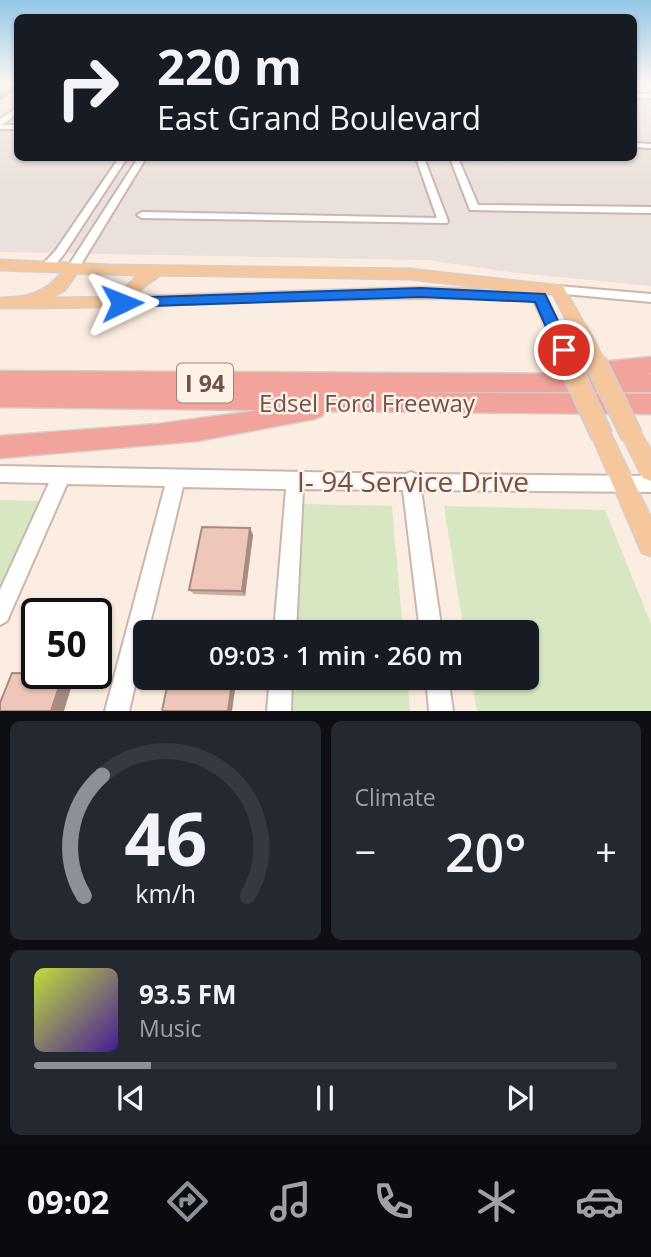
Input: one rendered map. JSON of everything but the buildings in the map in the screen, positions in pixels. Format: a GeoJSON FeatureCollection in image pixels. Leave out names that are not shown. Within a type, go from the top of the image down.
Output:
{"type":"FeatureCollection","features":[{"type":"Feature","properties":{"kind":"highway"},"geometry":{"type":"LineString","coordinates":[[536,382],[651,365]]}},
{"type":"Feature","properties":{"kind":"highway","name":"Edsel Ford Freeway"},"geometry":{"type":"LineString","coordinates":[[0,380],[651,383]]}},
{"type":"Feature","properties":{"kind":"highway","name":"Edsel Ford Freeway"},"geometry":{"type":"LineString","coordinates":[[0,398],[651,404]]}},
{"type":"Feature","properties":{"kind":"highway"},"geometry":{"type":"LineString","coordinates":[[0,447],[114,440],[260,422],[345,401]]}},
{"type":"Feature","properties":{"kind":"main road"},"geometry":{"type":"LineString","coordinates":[[0,265],[157,271],[409,274],[537,292]]}},
{"type":"Feature","properties":{"kind":"main road"},"geometry":{"type":"LineString","coordinates":[[27,303],[60,286],[72,268]]}},
{"type":"Feature","properties":{"kind":"main road"},"geometry":{"type":"LineString","coordinates":[[138,302],[132,289],[139,281],[157,271]]}},
{"type":"Feature","properties":{"kind":"main road"},"geometry":{"type":"LineString","coordinates":[[0,303],[138,302],[558,290],[651,471]]}},
{"type":"Feature","properties":{"kind":"main road"},"geometry":{"type":"LineString","coordinates":[[537,292],[651,544]]}},
{"type":"Feature","properties":{"kind":"street"},"geometry":{"type":"LineString","coordinates":[[47,267],[121,161]]}},
{"type":"Feature","properties":{"kind":"street"},"geometry":{"type":"LineString","coordinates":[[72,268],[140,161]]}},
{"type":"Feature","properties":{"kind":"street"},"geometry":{"type":"LineString","coordinates":[[142,215],[443,221],[421,161]]}},
{"type":"Feature","properties":{"kind":"street"},"geometry":{"type":"LineString","coordinates":[[455,161],[474,208],[651,210]]}},
{"type":"Feature","properties":{"kind":"street"},"geometry":{"type":"LineString","coordinates":[[558,290],[651,298]]}},
{"type":"Feature","properties":{"kind":"street","name":"I- 94 Service Drive"},"geometry":{"type":"LineString","coordinates":[[0,474],[295,481],[651,484]]}},
{"type":"Feature","properties":{"kind":"street"},"geometry":{"type":"LineString","coordinates":[[0,614],[62,475]]}},
{"type":"Feature","properties":{"kind":"street"},"geometry":{"type":"LineString","coordinates":[[117,711],[176,478]]}},
{"type":"Feature","properties":{"kind":"street"},"geometry":{"type":"LineString","coordinates":[[411,480],[429,620]]}},
{"type":"Feature","properties":{"kind":"street"},"geometry":{"type":"LineString","coordinates":[[286,620],[295,481]]}},
{"type":"Feature","properties":{"kind":"street"},"geometry":{"type":"LineString","coordinates":[[279,711],[280,690]]}},
{"type":"Feature","properties":{"kind":"street"},"geometry":{"type":"LineString","coordinates":[[439,690],[441,711]]}},
{"type":"Feature","properties":{"kind":"shaded area"},"geometry":{"type":"Polygon","coordinates":[[[0,118],[14,118],[14,161],[637,161],[637,118],[651,118],[651,286],[517,273],[428,260],[0,252],[0,118]]]}},
{"type":"Feature","properties":{"kind":"green space"},"geometry":{"type":"Polygon","coordinates":[[[0,500],[41,501],[0,592],[0,500]]]}},
{"type":"Feature","properties":{"kind":"green space"},"geometry":{"type":"Polygon","coordinates":[[[301,504],[392,506],[402,620],[295,620],[301,504]]]}},
{"type":"Feature","properties":{"kind":"green space"},"geometry":{"type":"Polygon","coordinates":[[[444,506],[605,510],[651,624],[651,711],[477,711],[473,690],[539,690],[539,620],[462,620],[444,506]]]}},
{"type":"Feature","properties":{"kind":"green space"},"geometry":{"type":"Polygon","coordinates":[[[291,690],[408,690],[410,711],[290,711],[291,690]]]}},
{"type":"Feature","properties":{"kind":"route"},"geometry":{"type":"LineString","coordinates":[[122,303],[421,292],[540,298],[564,350]]}}]}
